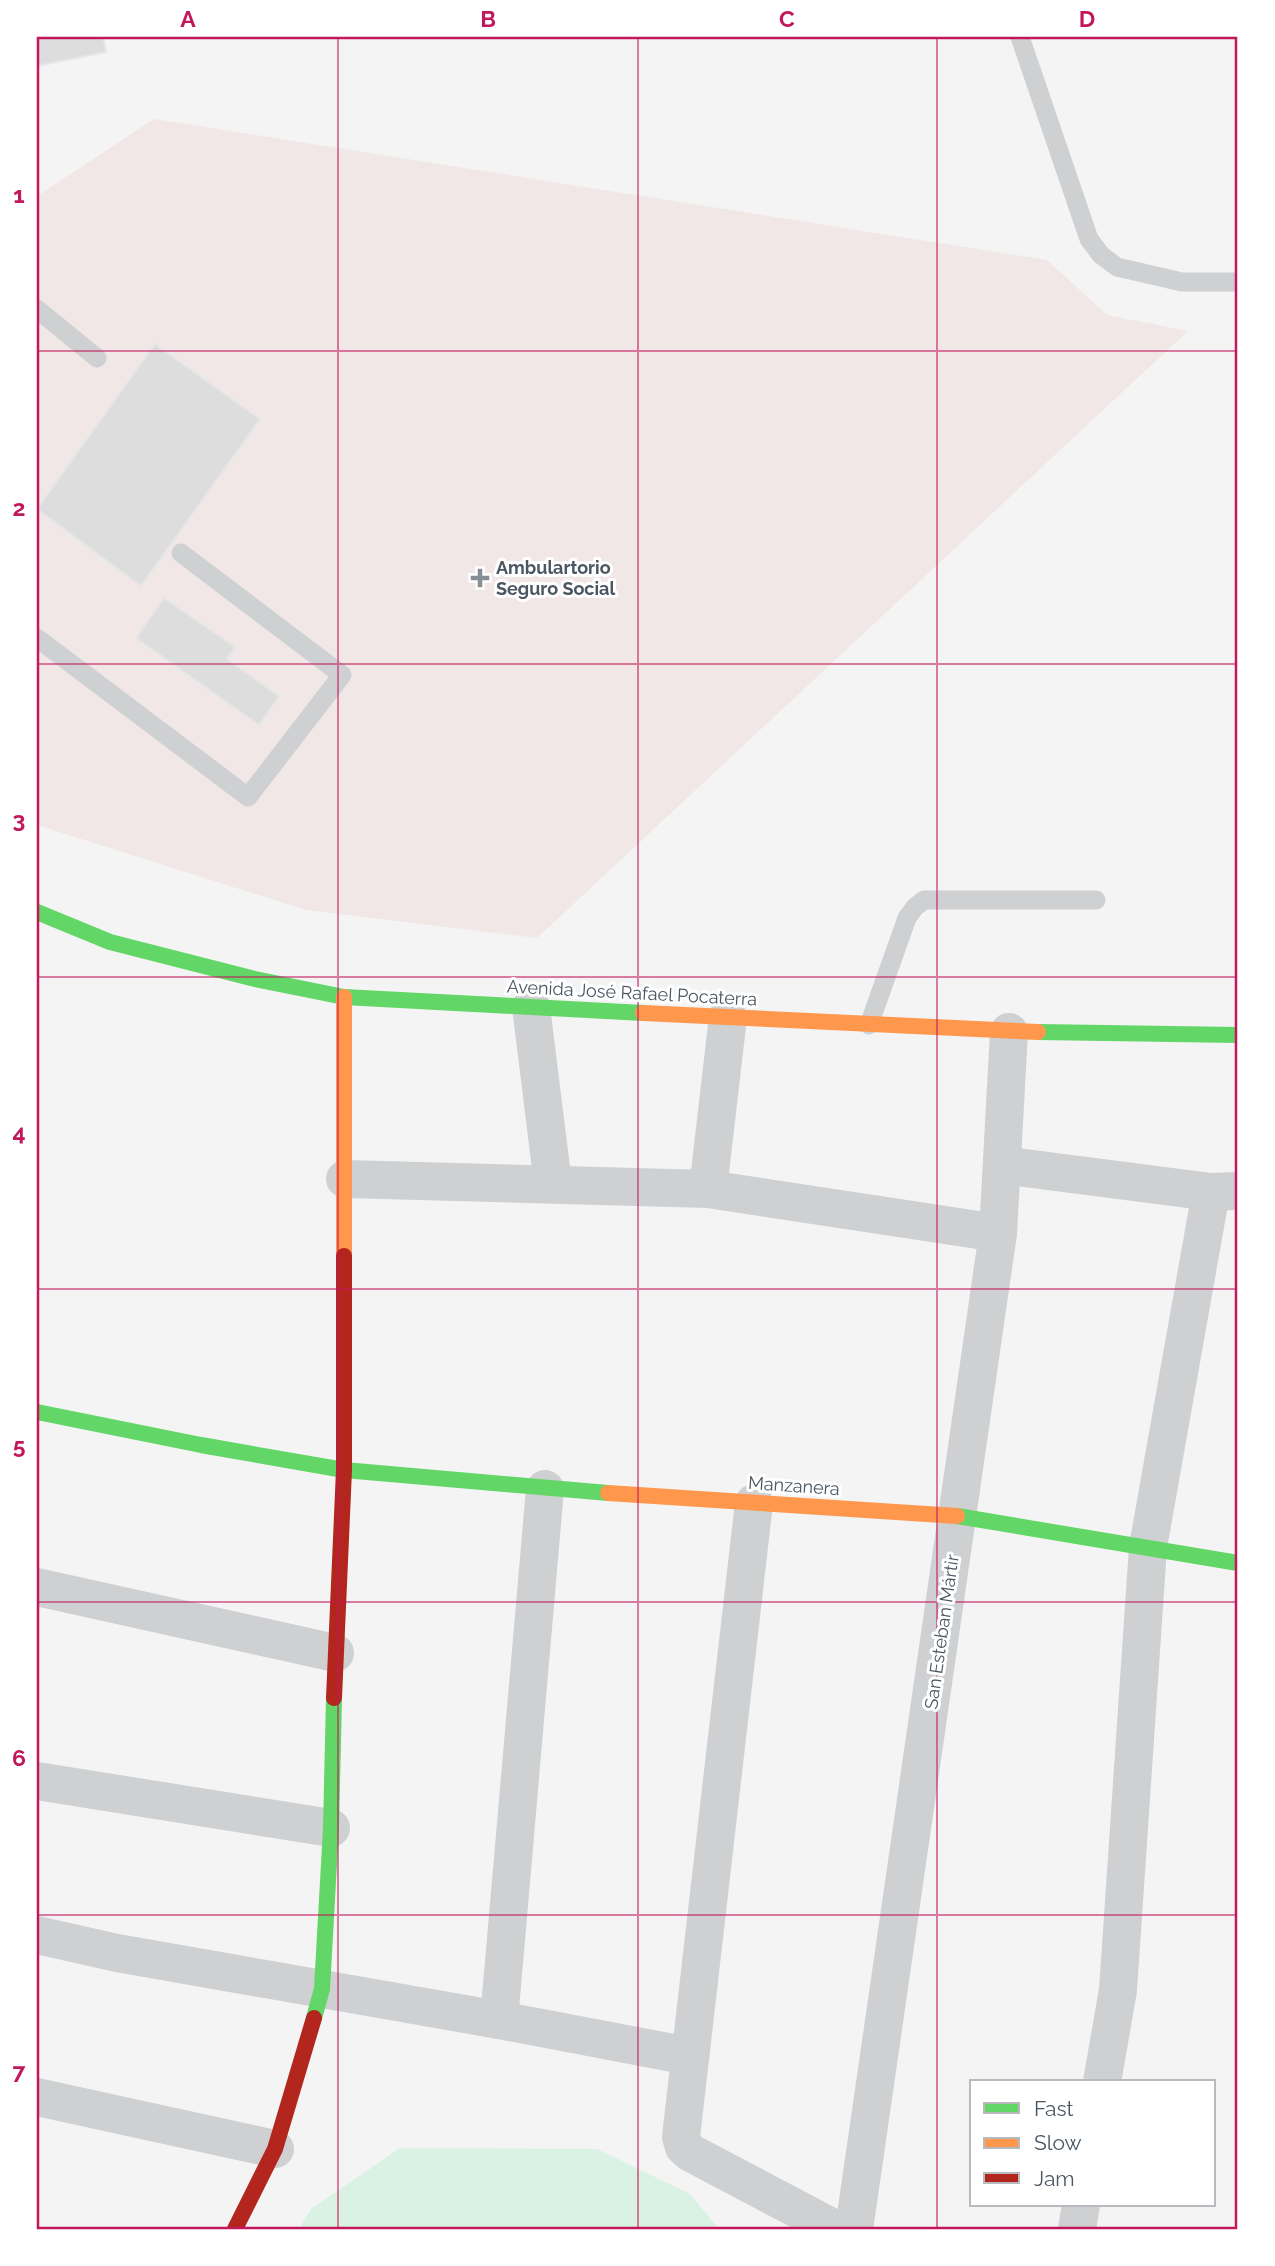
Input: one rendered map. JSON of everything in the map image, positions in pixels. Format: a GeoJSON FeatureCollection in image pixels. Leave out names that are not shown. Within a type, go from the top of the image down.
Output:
{"type":"FeatureCollection","features":[{"type":"Feature","properties":{"kind":"street","name":"Avenida José Rafael Pocaterra"},"geometry":{"type":"LineString","coordinates":[[37,912],[110,942],[256,979],[344,997],[1009,1032],[1238,1035]]}},
{"type":"Feature","properties":{"kind":"street"},"geometry":{"type":"LineString","coordinates":[[235,2229],[275,2149],[322,1989],[331,1828],[335,1653],[344,1470],[344,997]]}},
{"type":"Feature","properties":{"kind":"street"},"geometry":{"type":"LineString","coordinates":[[531,1007],[553,1184]]}},
{"type":"Feature","properties":{"kind":"street"},"geometry":{"type":"LineString","coordinates":[[708,1189],[728,1017]]}},
{"type":"Feature","properties":{"kind":"street","name":"San Esteban Mártir"},"geometry":{"type":"LineString","coordinates":[[854,2229],[998,1233],[1009,1032]]}},
{"type":"Feature","properties":{"kind":"street"},"geometry":{"type":"LineString","coordinates":[[1002,1165],[1225,1191],[1147,1547],[1118,1990],[1102,2080]]}},
{"type":"Feature","properties":{"kind":"street"},"geometry":{"type":"LineString","coordinates":[[345,1179],[708,1189],[998,1233]]}},
{"type":"Feature","properties":{"kind":"street","name":"Manzanera"},"geometry":{"type":"LineString","coordinates":[[37,1412],[344,1470],[545,1489],[959,1516],[1238,1563]]}},
{"type":"Feature","properties":{"kind":"street"},"geometry":{"type":"LineString","coordinates":[[499,2020],[545,1489]]}},
{"type":"Feature","properties":{"kind":"street"},"geometry":{"type":"LineString","coordinates":[[754,1503],[681,2137],[684,2147],[691,2153],[835,2229]]}},
{"type":"Feature","properties":{"kind":"street"},"geometry":{"type":"LineString","coordinates":[[37,1587],[335,1653]]}},
{"type":"Feature","properties":{"kind":"street"},"geometry":{"type":"LineString","coordinates":[[37,1781],[331,1828]]}},
{"type":"Feature","properties":{"kind":"street"},"geometry":{"type":"LineString","coordinates":[[37,1936],[117,1953],[689,2056]]}},
{"type":"Feature","properties":{"kind":"street"},"geometry":{"type":"LineString","coordinates":[[37,2097],[275,2149]]}},
{"type":"Feature","properties":{"kind":"street"},"geometry":{"type":"LineString","coordinates":[[1077,2229],[1081,2206]]}},
{"type":"Feature","properties":{"kind":"lane"},"geometry":{"type":"LineString","coordinates":[[1020,37],[1089,239],[1101,255],[1117,267],[1182,282],[1238,282]]}},
{"type":"Feature","properties":{"kind":"lane"},"geometry":{"type":"LineString","coordinates":[[37,309],[97,358]]}},
{"type":"Feature","properties":{"kind":"lane"},"geometry":{"type":"LineString","coordinates":[[37,638],[248,797],[342,676],[181,553]]}},
{"type":"Feature","properties":{"kind":"lane"},"geometry":{"type":"LineString","coordinates":[[869,1025],[907,918],[924,900],[1096,900]]}},
{"type":"Feature","properties":{"kind":"shaded area","name":"Ambulartorio Seguro Social"},"geometry":{"type":"Polygon","coordinates":[[[154,119],[1047,260],[1107,315],[1188,331],[537,938],[306,910],[37,825],[37,196],[154,119]]]}},
{"type":"Feature","properties":{"kind":"green space"},"geometry":{"type":"Polygon","coordinates":[[[400,2148],[597,2149],[690,2194],[719,2229],[299,2229],[311,2209],[400,2148]]]}},
{"type":"Feature","properties":{"kind":"building"},"geometry":{"type":"Polygon","coordinates":[[[37,37],[103,37],[106,52],[37,66],[37,37]]]}},
{"type":"Feature","properties":{"kind":"building"},"geometry":{"type":"Polygon","coordinates":[[[155,344],[260,419],[141,586],[37,509],[155,344]]]}},
{"type":"Feature","properties":{"kind":"building"},"geometry":{"type":"Polygon","coordinates":[[[164,598],[235,647],[227,659],[279,696],[259,725],[136,638],[164,598]]]}},
{"type":"Feature","properties":{"kind":"traffic: fast"},"geometry":{"type":"LineString","coordinates":[[37,912],[110,942],[255,979],[344,997],[643,1013]]}},
{"type":"Feature","properties":{"kind":"traffic: fast"},"geometry":{"type":"LineString","coordinates":[[1038,1032],[1238,1035]]}},
{"type":"Feature","properties":{"kind":"traffic: fast"},"geometry":{"type":"LineString","coordinates":[[37,1412],[344,1470],[608,1493]]}},
{"type":"Feature","properties":{"kind":"traffic: fast"},"geometry":{"type":"LineString","coordinates":[[957,1516],[1238,1563]]}},
{"type":"Feature","properties":{"kind":"traffic: fast"},"geometry":{"type":"LineString","coordinates":[[314,2018],[322,1989],[331,1828],[334,1698]]}},
{"type":"Feature","properties":{"kind":"traffic: slow"},"geometry":{"type":"LineString","coordinates":[[344,997],[344,1256]]}},
{"type":"Feature","properties":{"kind":"traffic: slow"},"geometry":{"type":"LineString","coordinates":[[643,1013],[1038,1032]]}},
{"type":"Feature","properties":{"kind":"traffic: slow"},"geometry":{"type":"LineString","coordinates":[[608,1493],[957,1516]]}},
{"type":"Feature","properties":{"kind":"traffic: jam"},"geometry":{"type":"LineString","coordinates":[[334,1698],[344,1470],[344,1256]]}},
{"type":"Feature","properties":{"kind":"traffic: jam"},"geometry":{"type":"LineString","coordinates":[[235,2229],[275,2149],[314,2018]]}},
{"type":"Feature","properties":{"kind":"place","name":"Ambulartorio Seguro Social"},"geometry":{"type":"Point","coordinates":[480,578]}}]}
